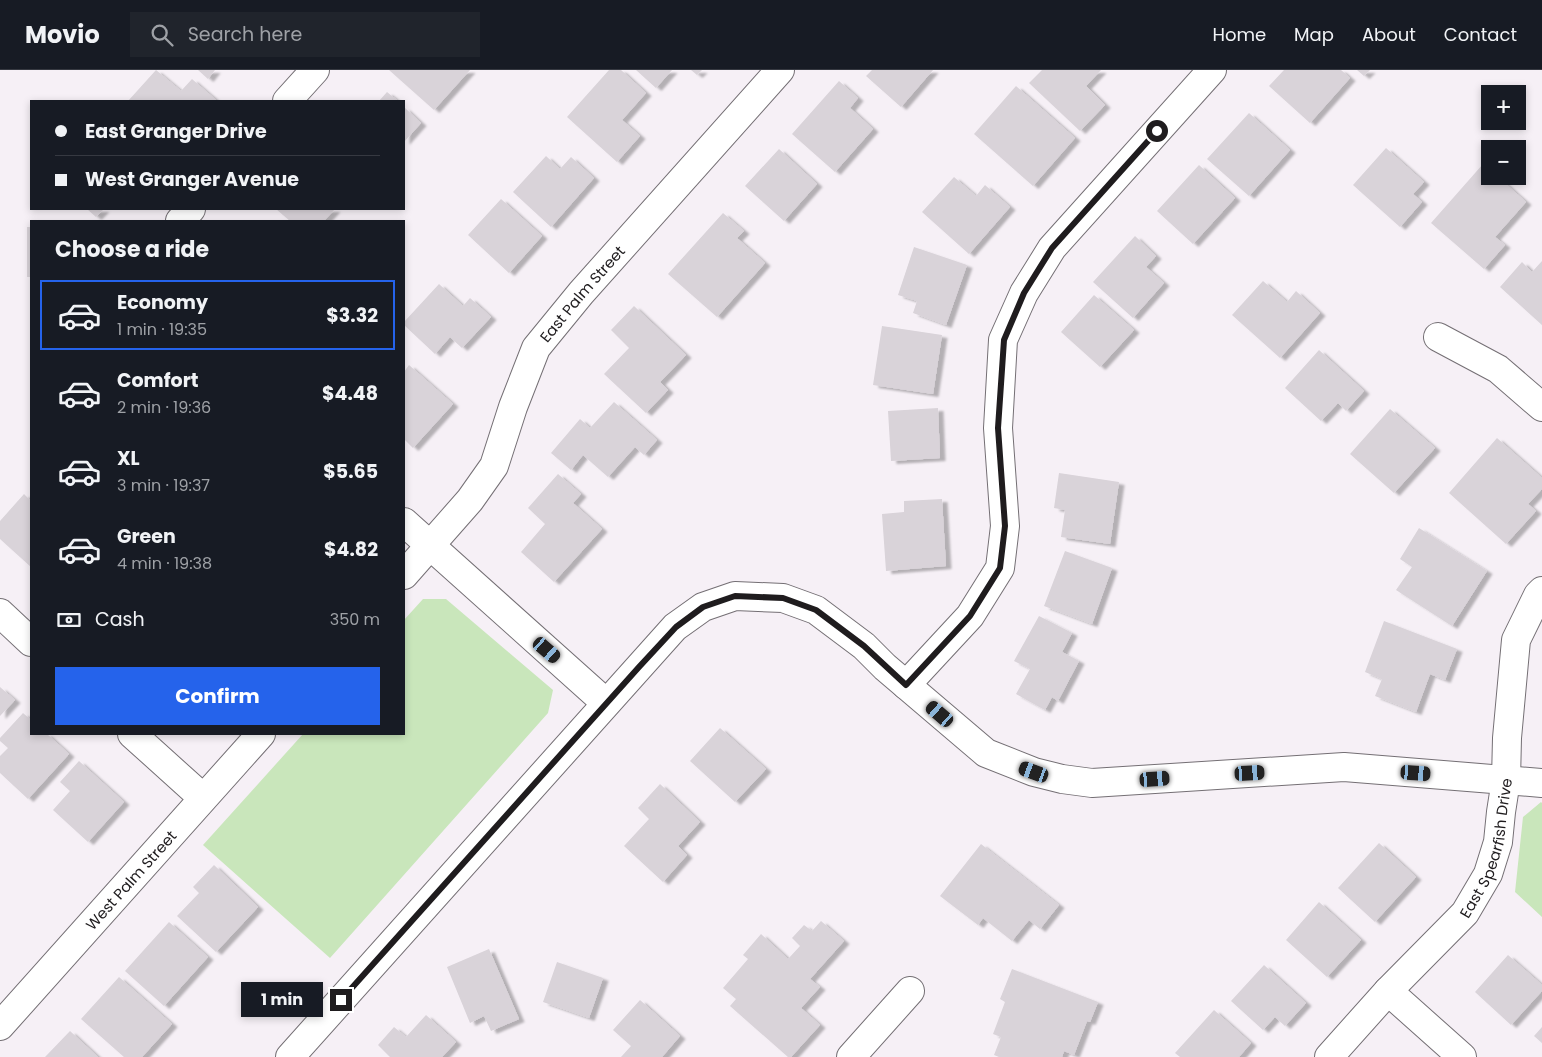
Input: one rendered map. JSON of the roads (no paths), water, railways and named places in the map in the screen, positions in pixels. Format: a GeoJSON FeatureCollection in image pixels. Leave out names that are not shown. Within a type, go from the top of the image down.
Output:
{"type":"FeatureCollection","features":[{"type":"Feature","properties":{"kind":"street"},"geometry":{"type":"LineString","coordinates":[[288,100],[315,70]]}},
{"type":"Feature","properties":{"kind":"street","name":"East Palm Street"},"geometry":{"type":"LineString","coordinates":[[430,546],[470,500],[494,466],[513,407],[536,348],[581,293],[780,70]]}},
{"type":"Feature","properties":{"kind":"street"},"geometry":{"type":"LineString","coordinates":[[906,685],[970,616],[1000,568],[1005,526],[998,428],[1004,340],[1024,293],[1052,248],[1209,71]]}},
{"type":"Feature","properties":{"kind":"street"},"geometry":{"type":"LineString","coordinates":[[181,220],[190,210]]}},
{"type":"Feature","properties":{"kind":"street"},"geometry":{"type":"LineString","coordinates":[[1438,336],[1498,368],[1542,408]]}},
{"type":"Feature","properties":{"kind":"street"},"geometry":{"type":"LineString","coordinates":[[405,523],[606,703]]}},
{"type":"Feature","properties":{"kind":"street"},"geometry":{"type":"LineString","coordinates":[[405,574],[430,546]]}},
{"type":"Feature","properties":{"kind":"street","name":"East Spearfish Drive"},"geometry":{"type":"LineString","coordinates":[[1329,1057],[1388,991],[1465,913],[1488,874],[1498,842],[1506,780],[1507,738],[1516,640],[1542,590]]}},
{"type":"Feature","properties":{"kind":"street"},"geometry":{"type":"LineString","coordinates":[[290,1057],[676,627],[703,607],[735,596],[783,598],[816,610],[864,646],[906,685],[986,753],[1034,772],[1092,783],[1344,767],[1542,783]]}},
{"type":"Feature","properties":{"kind":"street"},"geometry":{"type":"LineString","coordinates":[[0,613],[30,641]]}},
{"type":"Feature","properties":{"kind":"street"},"geometry":{"type":"LineString","coordinates":[[133,735],[203,798]]}},
{"type":"Feature","properties":{"kind":"street","name":"West Palm Street"},"geometry":{"type":"LineString","coordinates":[[0,1026],[260,735]]}},
{"type":"Feature","properties":{"kind":"street"},"geometry":{"type":"LineString","coordinates":[[851,1057],[910,991]]}},
{"type":"Feature","properties":{"kind":"street"},"geometry":{"type":"LineString","coordinates":[[1388,991],[1462,1057]]}}]}
